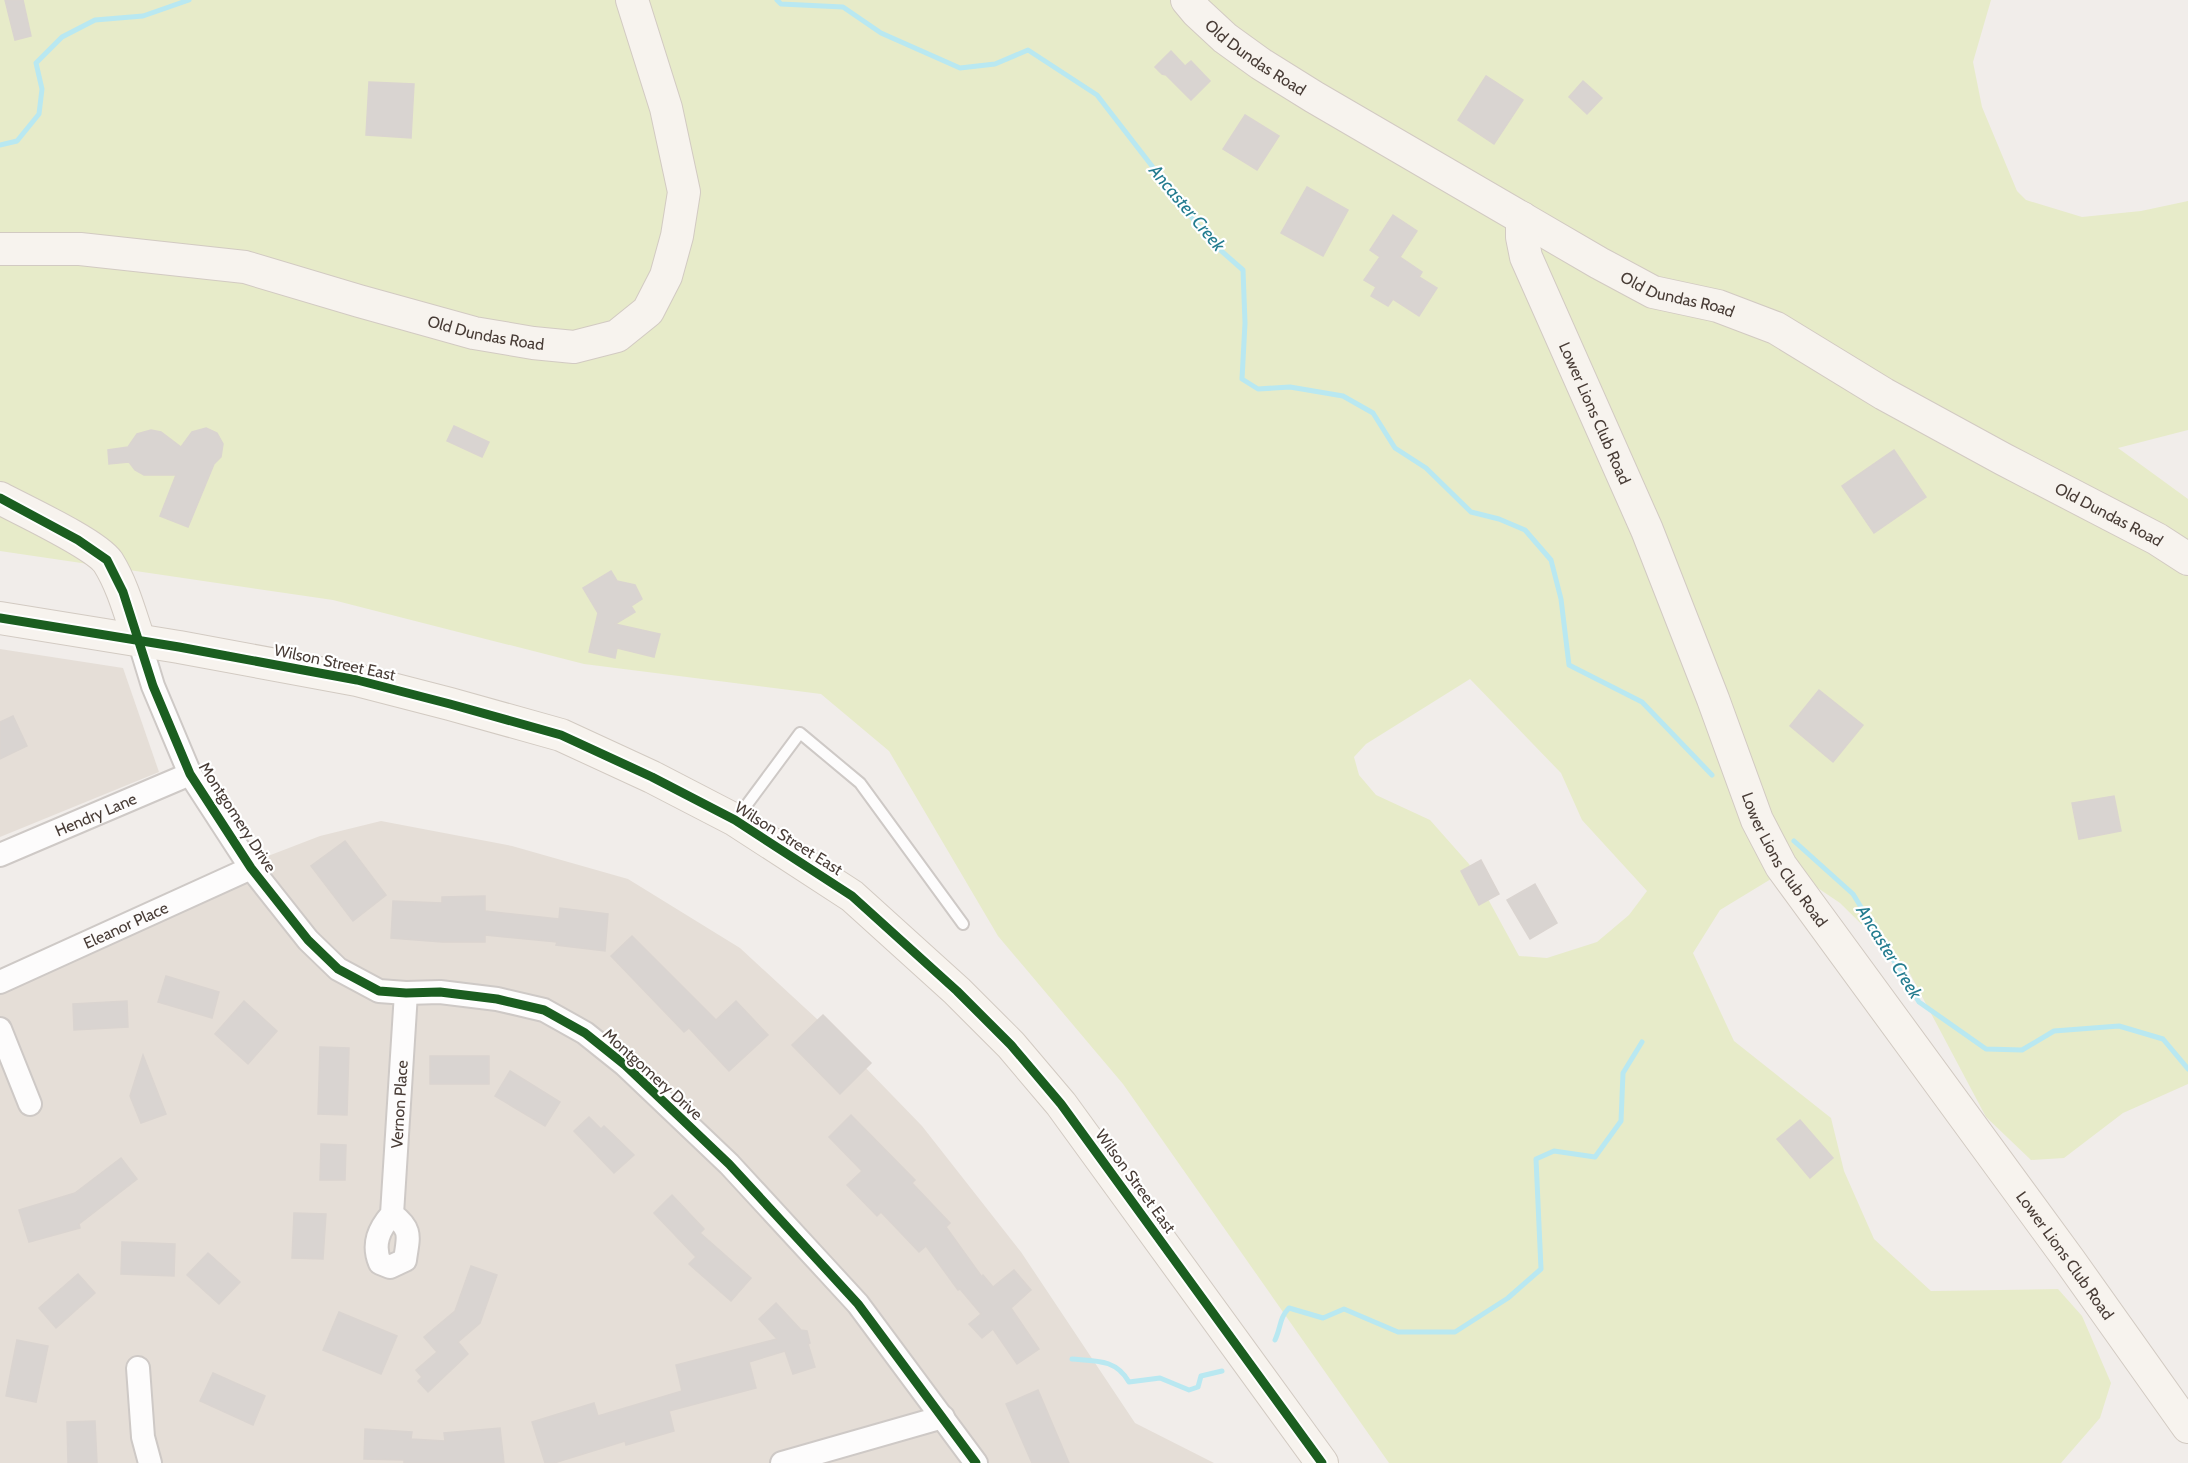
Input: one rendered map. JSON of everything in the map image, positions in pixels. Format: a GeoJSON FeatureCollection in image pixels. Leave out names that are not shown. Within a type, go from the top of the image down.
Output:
{"type":"FeatureCollection","features":[{"type":"Feature","properties":{"kind":"street","name":"Old Dundas Road"},"geometry":{"type":"LineString","coordinates":[[0,249],[80,249],[245,267],[462,330],[533,343],[574,347],[617,336],[648,311],[666,276],[677,236],[684,192],[666,108],[632,0]]}},
{"type":"Feature","properties":{"kind":"street","name":"Old Dundas Road"},"geometry":{"type":"LineString","coordinates":[[1187,0],[1224,38],[1314,97],[1599,264],[1653,292],[1718,306],[1776,328],[1894,399],[2002,459],[2157,539],[2188,559]]}},
{"type":"Feature","properties":{"kind":"street","name":"Lower Lions Club Road"},"geometry":{"type":"LineString","coordinates":[[1522,218],[1522,237],[1526,257],[1647,530],[1757,820],[1780,866],[2070,1261],[2188,1427]]}},
{"type":"Feature","properties":{"kind":"street","name":"Montgomery Drive"},"geometry":{"type":"LineString","coordinates":[[0,498],[78,540],[106,560],[123,592],[153,686],[190,774],[251,868],[308,940],[338,969],[379,991],[440,992],[497,999],[544,1010],[585,1032],[625,1065],[736,1173],[858,1304],[976,1463]]}},
{"type":"Feature","properties":{"kind":"street","name":"Wilson Street East"},"geometry":{"type":"LineString","coordinates":[[0,618],[139,640],[357,680],[561,735],[652,777],[735,820],[852,896],[957,991],[1011,1045],[1061,1104],[1322,1463]]}},
{"type":"Feature","properties":{"kind":"street","name":"Hendry Lane"},"geometry":{"type":"LineString","coordinates":[[0,855],[190,774]]}},
{"type":"Feature","properties":{"kind":"street","name":"Eleanor Place"},"geometry":{"type":"LineString","coordinates":[[0,982],[251,868]]}},
{"type":"Feature","properties":{"kind":"street","name":"Vernon Place"},"geometry":{"type":"LineString","coordinates":[[392,1214],[406,993]]}},
{"type":"Feature","properties":{"kind":"street"},"geometry":{"type":"LineString","coordinates":[[0,1029],[30,1104]]}},
{"type":"Feature","properties":{"kind":"street"},"geometry":{"type":"LineString","coordinates":[[138,1368],[143,1437],[150,1463]]}},
{"type":"Feature","properties":{"kind":"street"},"geometry":{"type":"LineString","coordinates":[[782,1463],[943,1418]]}},
{"type":"Feature","properties":{"kind":"lane"},"geometry":{"type":"LineString","coordinates":[[735,820],[800,733],[860,783],[963,924]]}},
{"type":"Feature","properties":{"kind":"shaded area"},"geometry":{"type":"Polygon","coordinates":[[[0,649],[123,668],[159,772],[0,837],[0,649]]]}},
{"type":"Feature","properties":{"kind":"shaded area"},"geometry":{"type":"Polygon","coordinates":[[[381,821],[512,846],[628,879],[740,948],[830,1031],[922,1126],[1021,1252],[1135,1423],[1214,1463],[0,1463],[0,977],[255,861],[320,836],[381,821]]]}},
{"type":"Feature","properties":{"kind":"green space"},"geometry":{"type":"Polygon","coordinates":[[[0,0],[1991,0],[1973,62],[1982,107],[2017,191],[2026,200],[2082,217],[2141,211],[2188,201],[2188,430],[2118,448],[2188,499],[2188,1084],[2123,1113],[2064,1158],[2031,1160],[1986,1117],[1908,970],[1840,903],[1797,874],[1781,873],[1720,910],[1693,953],[1734,1041],[1831,1118],[1844,1171],[1874,1239],[1931,1291],[2058,1289],[2082,1316],[2111,1383],[2100,1418],[2061,1463],[1389,1463],[1123,1084],[998,936],[889,751],[821,694],[584,664],[333,600],[0,551],[0,0]],[[1470,679],[1366,744],[1354,757],[1359,775],[1376,795],[1430,820],[1469,864],[1519,956],[1547,958],[1597,942],[1629,915],[1647,891],[1582,820],[1561,773],[1470,679]]]}},
{"type":"Feature","properties":{"kind":"building"},"geometry":{"type":"Polygon","coordinates":[[[5,0],[23,0],[31,36],[15,40],[5,0]]]}},
{"type":"Feature","properties":{"kind":"building"},"geometry":{"type":"Polygon","coordinates":[[[1171,51],[1185,66],[1191,61],[1210,81],[1191,100],[1155,67],[1171,51]]]}},
{"type":"Feature","properties":{"kind":"building"},"geometry":{"type":"Polygon","coordinates":[[[1486,76],[1523,100],[1494,144],[1458,120],[1486,76]]]}},
{"type":"Feature","properties":{"kind":"building"},"geometry":{"type":"Polygon","coordinates":[[[1583,81],[1602,98],[1587,114],[1569,97],[1583,81]]]}},
{"type":"Feature","properties":{"kind":"building"},"geometry":{"type":"Polygon","coordinates":[[[369,82],[414,84],[411,138],[366,135],[369,82]]]}},
{"type":"Feature","properties":{"kind":"building"},"geometry":{"type":"Polygon","coordinates":[[[1245,115],[1279,136],[1257,170],[1223,149],[1245,115]]]}},
{"type":"Feature","properties":{"kind":"building"},"geometry":{"type":"Polygon","coordinates":[[[1307,187],[1348,210],[1323,256],[1281,233],[1307,187]]]}},
{"type":"Feature","properties":{"kind":"building"},"geometry":{"type":"Polygon","coordinates":[[[1393,215],[1417,231],[1400,257],[1422,272],[1419,277],[1437,288],[1419,316],[1393,299],[1388,306],[1371,296],[1376,287],[1364,280],[1380,257],[1370,250],[1393,215]]]}},
{"type":"Feature","properties":{"kind":"building"},"geometry":{"type":"Polygon","coordinates":[[[454,426],[489,442],[482,457],[447,441],[454,426]]]}},
{"type":"Feature","properties":{"kind":"building"},"geometry":{"type":"Polygon","coordinates":[[[206,428],[217,433],[223,444],[221,457],[214,464],[188,527],[160,516],[176,475],[144,475],[135,470],[129,462],[109,464],[108,450],[128,447],[137,434],[151,430],[161,432],[181,447],[192,432],[206,428]]]}},
{"type":"Feature","properties":{"kind":"building"},"geometry":{"type":"Polygon","coordinates":[[[1894,450],[1926,497],[1874,533],[1842,486],[1894,450]]]}},
{"type":"Feature","properties":{"kind":"building"},"geometry":{"type":"Polygon","coordinates":[[[611,571],[617,581],[635,585],[642,599],[631,606],[635,612],[615,624],[660,634],[654,657],[617,648],[615,658],[589,652],[598,613],[583,588],[611,571]]]}},
{"type":"Feature","properties":{"kind":"building"},"geometry":{"type":"Polygon","coordinates":[[[1819,690],[1863,725],[1833,762],[1790,726],[1819,690]]]}},
{"type":"Feature","properties":{"kind":"building"},"geometry":{"type":"Polygon","coordinates":[[[13,716],[27,746],[0,759],[0,722],[13,716]]]}},
{"type":"Feature","properties":{"kind":"building"},"geometry":{"type":"Polygon","coordinates":[[[2114,796],[2121,831],[2079,839],[2072,803],[2114,796]]]}},
{"type":"Feature","properties":{"kind":"building"},"geometry":{"type":"Polygon","coordinates":[[[345,841],[386,895],[353,921],[311,866],[345,841]]]}},
{"type":"Feature","properties":{"kind":"building"},"geometry":{"type":"Polygon","coordinates":[[[1481,860],[1499,894],[1479,905],[1461,871],[1481,860]]]}},
{"type":"Feature","properties":{"kind":"building"},"geometry":{"type":"Polygon","coordinates":[[[1535,884],[1557,923],[1530,939],[1507,900],[1535,884]]]}},
{"type":"Feature","properties":{"kind":"building"},"geometry":{"type":"Polygon","coordinates":[[[485,896],[485,911],[559,919],[560,908],[608,914],[605,951],[556,945],[557,942],[485,935],[485,942],[442,942],[391,938],[393,901],[442,903],[442,897],[485,896]]]}},
{"type":"Feature","properties":{"kind":"building"},"geometry":{"type":"Polygon","coordinates":[[[632,936],[716,1020],[736,1001],[768,1035],[729,1071],[689,1028],[684,1032],[611,956],[632,936]]]}},
{"type":"Feature","properties":{"kind":"building"},"geometry":{"type":"Polygon","coordinates":[[[166,976],[219,992],[212,1018],[158,1002],[166,976]]]}},
{"type":"Feature","properties":{"kind":"building"},"geometry":{"type":"Polygon","coordinates":[[[127,1001],[128,1027],[74,1030],[73,1004],[127,1001]]]}},
{"type":"Feature","properties":{"kind":"building"},"geometry":{"type":"Polygon","coordinates":[[[244,1001],[277,1031],[248,1064],[215,1034],[244,1001]]]}},
{"type":"Feature","properties":{"kind":"building"},"geometry":{"type":"Polygon","coordinates":[[[823,1015],[871,1063],[840,1094],[792,1045],[823,1015]]]}},
{"type":"Feature","properties":{"kind":"building"},"geometry":{"type":"Polygon","coordinates":[[[320,1047],[349,1048],[347,1115],[318,1114],[320,1047]]]}},
{"type":"Feature","properties":{"kind":"building"},"geometry":{"type":"Polygon","coordinates":[[[143,1055],[166,1114],[141,1123],[130,1096],[143,1055]]]}},
{"type":"Feature","properties":{"kind":"building"},"geometry":{"type":"Polygon","coordinates":[[[430,1056],[489,1056],[489,1084],[430,1084],[430,1056]]]}},
{"type":"Feature","properties":{"kind":"building"},"geometry":{"type":"Polygon","coordinates":[[[510,1071],[560,1102],[545,1126],[495,1096],[510,1071]]]}},
{"type":"Feature","properties":{"kind":"building"},"geometry":{"type":"Polygon","coordinates":[[[851,1115],[915,1180],[912,1183],[950,1223],[946,1227],[982,1277],[983,1275],[993,1287],[1014,1270],[1031,1290],[1011,1308],[1039,1349],[1017,1364],[993,1329],[982,1338],[969,1324],[981,1314],[960,1289],[958,1290],[926,1246],[919,1252],[881,1212],[877,1216],[847,1185],[862,1171],[829,1137],[851,1115]]]}},
{"type":"Feature","properties":{"kind":"building"},"geometry":{"type":"Polygon","coordinates":[[[589,1117],[601,1129],[604,1126],[634,1155],[614,1173],[574,1131],[589,1117]]]}},
{"type":"Feature","properties":{"kind":"building"},"geometry":{"type":"Polygon","coordinates":[[[1800,1120],[1833,1158],[1810,1178],[1777,1139],[1800,1120]]]}},
{"type":"Feature","properties":{"kind":"building"},"geometry":{"type":"Polygon","coordinates":[[[321,1144],[346,1145],[345,1180],[320,1180],[321,1144]]]}},
{"type":"Feature","properties":{"kind":"building"},"geometry":{"type":"Polygon","coordinates":[[[121,1158],[137,1179],[79,1224],[80,1228],[29,1242],[19,1210],[75,1193],[121,1158]]]}},
{"type":"Feature","properties":{"kind":"building"},"geometry":{"type":"Polygon","coordinates":[[[672,1195],[704,1229],[700,1233],[751,1278],[731,1301],[689,1264],[696,1257],[654,1213],[672,1195]]]}},
{"type":"Feature","properties":{"kind":"building"},"geometry":{"type":"Polygon","coordinates":[[[294,1213],[326,1214],[323,1259],[292,1258],[294,1213]]]}},
{"type":"Feature","properties":{"kind":"building"},"geometry":{"type":"Polygon","coordinates":[[[122,1242],[175,1244],[174,1276],[121,1274],[122,1242]]]}},
{"type":"Feature","properties":{"kind":"building"},"geometry":{"type":"Polygon","coordinates":[[[208,1253],[240,1282],[219,1304],[187,1275],[208,1253]]]}},
{"type":"Feature","properties":{"kind":"building"},"geometry":{"type":"Polygon","coordinates":[[[471,1266],[497,1275],[480,1323],[458,1342],[468,1354],[428,1392],[418,1381],[422,1377],[416,1370],[437,1352],[424,1337],[455,1311],[471,1266]]]}},
{"type":"Feature","properties":{"kind":"building"},"geometry":{"type":"Polygon","coordinates":[[[78,1274],[95,1293],[56,1328],[39,1308],[78,1274]]]}},
{"type":"Feature","properties":{"kind":"building"},"geometry":{"type":"Polygon","coordinates":[[[776,1303],[801,1330],[807,1331],[810,1343],[808,1344],[815,1367],[793,1374],[785,1351],[749,1362],[756,1388],[669,1411],[674,1431],[626,1445],[625,1441],[554,1463],[545,1463],[532,1422],[594,1403],[598,1416],[682,1391],[676,1365],[777,1339],[759,1319],[776,1303]]]}},
{"type":"Feature","properties":{"kind":"building"},"geometry":{"type":"Polygon","coordinates":[[[339,1312],[397,1336],[381,1374],[323,1350],[339,1312]]]}},
{"type":"Feature","properties":{"kind":"building"},"geometry":{"type":"Polygon","coordinates":[[[17,1340],[48,1346],[36,1402],[6,1396],[17,1340]]]}},
{"type":"Feature","properties":{"kind":"building"},"geometry":{"type":"Polygon","coordinates":[[[213,1373],[265,1396],[253,1425],[200,1401],[213,1373]]]}},
{"type":"Feature","properties":{"kind":"building"},"geometry":{"type":"Polygon","coordinates":[[[1038,1390],[1069,1463],[1032,1463],[1006,1404],[1038,1390]]]}},
{"type":"Feature","properties":{"kind":"building"},"geometry":{"type":"Polygon","coordinates":[[[95,1421],[97,1463],[68,1463],[67,1422],[95,1421]]]}},
{"type":"Feature","properties":{"kind":"building"},"geometry":{"type":"Polygon","coordinates":[[[500,1428],[504,1463],[404,1463],[404,1460],[364,1459],[365,1429],[412,1432],[411,1439],[445,1441],[444,1433],[500,1428]]]}},
{"type":"Feature","properties":{"kind":"waterway","name":"Ancaster Creek"},"geometry":{"type":"LineString","coordinates":[[0,145],[17,141],[39,114],[42,89],[36,63],[62,37],[95,20],[143,16],[189,0]]}},
{"type":"Feature","properties":{"kind":"waterway","name":"Ancaster Creek"},"geometry":{"type":"LineString","coordinates":[[777,0],[781,4],[843,7],[881,33],[960,68],[995,64],[1028,50],[1097,95],[1210,241],[1243,270],[1245,323],[1242,379],[1258,389],[1290,387],[1343,396],[1373,413],[1395,448],[1426,468],[1471,512],[1499,519],[1525,530],[1551,560],[1561,599],[1569,665],[1642,702],[1712,775]]}},
{"type":"Feature","properties":{"kind":"waterway","name":"Ancaster Creek"},"geometry":{"type":"LineString","coordinates":[[1794,841],[1853,894],[1919,1002],[1986,1049],[2022,1050],[2054,1031],[2119,1026],[2163,1039],[2188,1069]]}},
{"type":"Feature","properties":{"kind":"waterway"},"geometry":{"type":"LineString","coordinates":[[1275,1340],[1282,1319],[1289,1308],[1323,1318],[1344,1309],[1398,1332],[1455,1332],[1508,1298],[1541,1269],[1536,1159],[1554,1151],[1595,1157],[1621,1121],[1623,1073],[1642,1042]]}},
{"type":"Feature","properties":{"kind":"waterway"},"geometry":{"type":"LineString","coordinates":[[1072,1359],[1112,1365],[1124,1374],[1129,1382],[1160,1378],[1189,1390],[1198,1387],[1201,1376],[1222,1371]]}},
{"type":"Feature","properties":{"kind":"cycle path"},"geometry":{"type":"LineString","coordinates":[[0,498],[78,540],[107,560],[123,592],[153,686],[190,774],[251,868],[308,940],[338,969],[379,991],[440,992],[497,999],[544,1010],[585,1033],[625,1065],[729,1164],[858,1304],[976,1463]]}},
{"type":"Feature","properties":{"kind":"cycle path"},"geometry":{"type":"LineString","coordinates":[[0,618],[179,647],[357,680],[450,704],[561,735],[652,777],[735,820],[852,896],[957,991],[1011,1045],[1061,1104],[1322,1463]]}}]}
